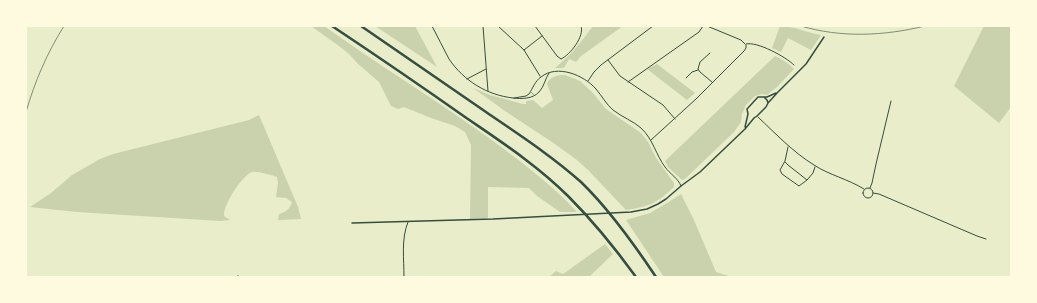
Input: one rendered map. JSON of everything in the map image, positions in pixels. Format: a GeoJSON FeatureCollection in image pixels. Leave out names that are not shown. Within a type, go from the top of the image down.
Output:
{"type":"FeatureCollection","features":[{"type":"Feature","properties":{"kind":"highway"},"geometry":{"type":"LineString","coordinates":[[332,26],[458,112],[536,168],[568,196],[587,216],[636,277]]}},
{"type":"Feature","properties":{"kind":"highway"},"geometry":{"type":"LineString","coordinates":[[361,26],[549,156],[572,175],[611,215],[638,250],[656,277]]}},
{"type":"Feature","properties":{"kind":"street"},"geometry":{"type":"LineString","coordinates":[[432,26],[454,65],[467,79],[482,89],[505,97],[514,98],[534,95],[539,92],[550,73]]}},
{"type":"Feature","properties":{"kind":"street"},"geometry":{"type":"LineString","coordinates":[[483,26],[488,91]]}},
{"type":"Feature","properties":{"kind":"street"},"geometry":{"type":"LineString","coordinates":[[498,26],[524,50],[541,76]]}},
{"type":"Feature","properties":{"kind":"street"},"geometry":{"type":"LineString","coordinates":[[535,26],[557,56],[562,59],[568,55],[582,34],[583,29],[581,26]]}},
{"type":"Feature","properties":{"kind":"street"},"geometry":{"type":"LineString","coordinates":[[588,81],[598,68],[653,26]]}},
{"type":"Feature","properties":{"kind":"street"},"geometry":{"type":"LineString","coordinates":[[628,82],[699,32],[703,26]]}},
{"type":"Feature","properties":{"kind":"street"},"geometry":{"type":"LineString","coordinates":[[707,26],[741,40],[746,44],[752,44],[781,55],[794,65]]}},
{"type":"Feature","properties":{"kind":"street"},"geometry":{"type":"LineString","coordinates":[[524,50],[543,36]]}},
{"type":"Feature","properties":{"kind":"street"},"geometry":{"type":"LineString","coordinates":[[352,223],[567,216],[631,212],[647,209],[666,199],[700,172],[745,129],[778,92],[806,64],[824,37]]}},
{"type":"Feature","properties":{"kind":"street"},"geometry":{"type":"LineString","coordinates":[[651,140],[675,119],[744,51],[746,44]]}},
{"type":"Feature","properties":{"kind":"street"},"geometry":{"type":"LineString","coordinates":[[710,53],[700,62],[698,66],[700,72],[712,83]]}},
{"type":"Feature","properties":{"kind":"street"},"geometry":{"type":"LineString","coordinates":[[608,60],[620,76],[663,105],[675,119]]}},
{"type":"Feature","properties":{"kind":"street"},"geometry":{"type":"LineString","coordinates":[[467,79],[486,69]]}},
{"type":"Feature","properties":{"kind":"street"},"geometry":{"type":"LineString","coordinates":[[686,78],[692,72],[699,69]]}},
{"type":"Feature","properties":{"kind":"street"},"geometry":{"type":"LineString","coordinates":[[524,97],[531,92],[532,87],[541,76],[550,73],[563,71],[588,81],[612,109],[642,129],[651,140],[665,167],[681,186]]}},
{"type":"Feature","properties":{"kind":"street"},"geometry":{"type":"LineString","coordinates":[[745,129],[748,107],[760,96],[770,96],[778,92]]}},
{"type":"Feature","properties":{"kind":"street"},"geometry":{"type":"LineString","coordinates":[[764,97],[768,103]]}},
{"type":"Feature","properties":{"kind":"street"},"geometry":{"type":"LineString","coordinates":[[870,188],[891,101]]}},
{"type":"Feature","properties":{"kind":"street"},"geometry":{"type":"LineString","coordinates":[[748,114],[750,117],[754,118]]}},
{"type":"Feature","properties":{"kind":"street"},"geometry":{"type":"LineString","coordinates":[[757,116],[789,146],[815,166],[864,189],[870,188]]}},
{"type":"Feature","properties":{"kind":"street"},"geometry":{"type":"LineString","coordinates":[[789,146],[785,161],[780,170],[782,174],[799,186],[813,173],[815,166]]}},
{"type":"Feature","properties":{"kind":"street"},"geometry":{"type":"LineString","coordinates":[[785,161],[807,180]]}},
{"type":"Feature","properties":{"kind":"street"},"geometry":{"type":"LineString","coordinates":[[870,188],[873,193]]}},
{"type":"Feature","properties":{"kind":"street"},"geometry":{"type":"LineString","coordinates":[[864,189],[863,193],[865,197],[872,196],[873,193]]}},
{"type":"Feature","properties":{"kind":"street"},"geometry":{"type":"LineString","coordinates":[[873,193],[880,194],[986,239]]}},
{"type":"Feature","properties":{"kind":"street"},"geometry":{"type":"LineString","coordinates":[[404,277],[403,248],[405,231],[408,222]]}},
{"type":"Feature","properties":{"kind":"street"},"geometry":{"type":"LineString","coordinates":[[235,277],[241,277]]}},
{"type":"Feature","properties":{"kind":"lane"},"geometry":{"type":"LineString","coordinates":[[531,92],[534,95]]}},
{"type":"Feature","properties":{"kind":"green space"},"geometry":{"type":"Polygon","coordinates":[[[311,26],[324,26],[472,126],[537,175],[577,212],[560,212],[537,196],[529,188],[488,187],[488,218],[470,219],[471,145],[465,132],[455,126],[404,107],[398,109],[391,106],[379,82],[350,55],[311,26]]]}},
{"type":"Feature","properties":{"kind":"green space"},"geometry":{"type":"Polygon","coordinates":[[[375,26],[415,26],[437,67],[375,26]]]}},
{"type":"Feature","properties":{"kind":"green space"},"geometry":{"type":"Polygon","coordinates":[[[593,26],[623,26],[581,56],[576,62],[569,59],[564,68],[555,68],[576,48],[593,26]]]}},
{"type":"Feature","properties":{"kind":"green space"},"geometry":{"type":"Polygon","coordinates":[[[780,26],[821,35],[811,50],[788,38],[781,52],[772,48],[780,26]]]}},
{"type":"Feature","properties":{"kind":"green space"},"geometry":{"type":"Polygon","coordinates":[[[984,26],[1011,26],[1011,107],[999,123],[954,86],[984,26]]]}},
{"type":"Feature","properties":{"kind":"green space"},"geometry":{"type":"Polygon","coordinates":[[[775,56],[785,61],[794,69],[767,95],[762,94],[755,96],[746,105],[742,114],[741,122],[734,132],[686,178],[683,180],[681,179],[668,167],[665,161],[775,56]]]}},
{"type":"Feature","properties":{"kind":"green space"},"geometry":{"type":"Polygon","coordinates":[[[657,64],[695,93],[687,100],[647,69],[657,64]]]}},
{"type":"Feature","properties":{"kind":"green space"},"geometry":{"type":"Polygon","coordinates":[[[565,75],[580,81],[593,93],[606,109],[641,133],[648,142],[656,158],[674,183],[674,187],[661,198],[649,205],[626,210],[577,160],[473,88],[490,95],[523,104],[526,104],[526,101],[533,100],[542,108],[553,100],[547,84],[549,80],[565,75]]]}},
{"type":"Feature","properties":{"kind":"green space"},"geometry":{"type":"Polygon","coordinates":[[[259,115],[298,207],[301,219],[278,220],[279,214],[287,210],[292,202],[286,198],[276,197],[278,183],[277,177],[254,172],[248,174],[243,179],[229,199],[224,216],[230,220],[220,221],[77,212],[30,207],[51,193],[72,175],[100,159],[113,154],[249,120],[259,115]]]}},
{"type":"Feature","properties":{"kind":"green space"},"geometry":{"type":"Polygon","coordinates":[[[681,194],[694,220],[716,272],[732,277],[664,277],[626,220],[650,213],[681,194]]]}},
{"type":"Feature","properties":{"kind":"green space"},"geometry":{"type":"Polygon","coordinates":[[[605,244],[613,254],[589,277],[549,277],[556,271],[563,274],[605,244]]]}},
{"type":"Feature","properties":{"kind":"railway"},"geometry":{"type":"LineString","coordinates":[[26,112],[33,89],[42,68],[52,46],[64,26]]}},
{"type":"Feature","properties":{"kind":"railway"},"geometry":{"type":"LineString","coordinates":[[801,26],[816,30],[847,34],[878,34],[925,26]]}}]}
